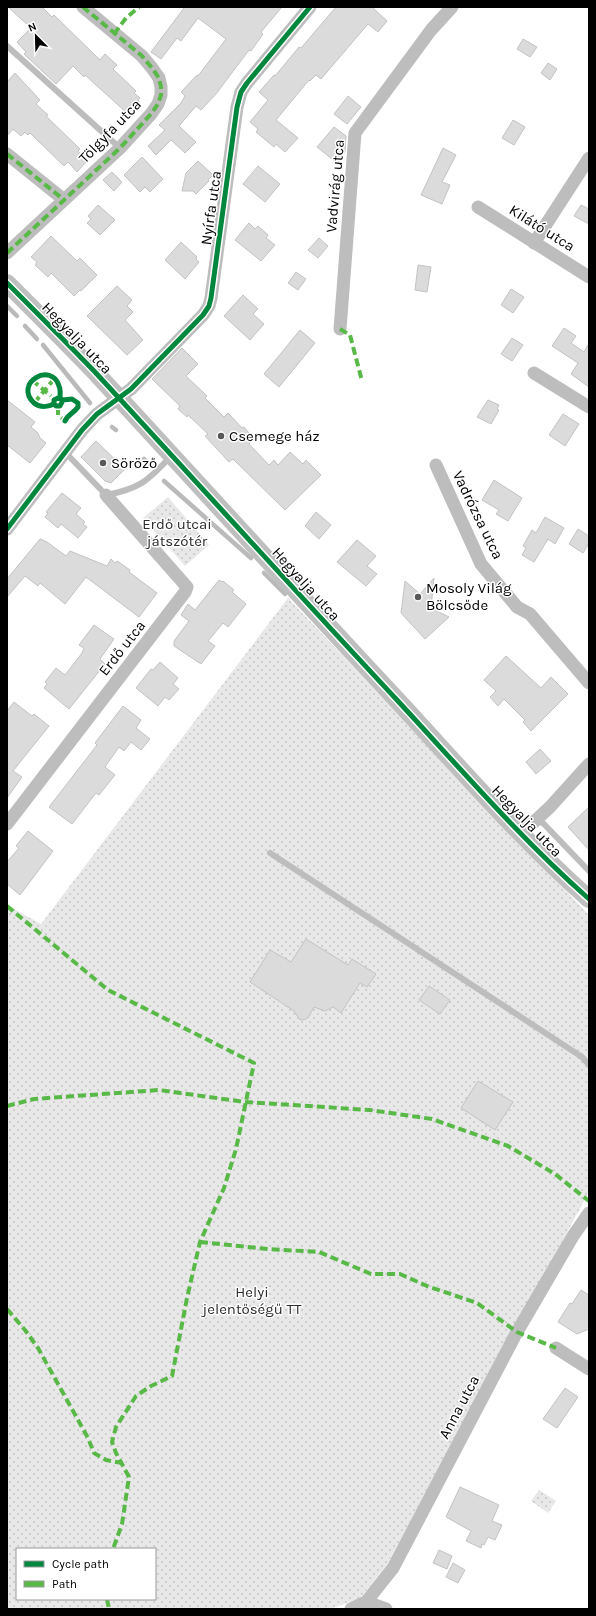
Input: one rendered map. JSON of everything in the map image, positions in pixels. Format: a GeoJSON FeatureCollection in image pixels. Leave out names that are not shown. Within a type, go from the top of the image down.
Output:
{"type":"FeatureCollection","features":[{"type":"Feature","properties":{"kind":"street","name":"Tölgyfa utca"},"geometry":{"type":"LineString","coordinates":[[7,253],[63,199],[120,148],[154,109],[161,95],[159,78],[142,56],[83,7]]}},
{"type":"Feature","properties":{"kind":"street","name":"Nyírfa utca"},"geometry":{"type":"LineString","coordinates":[[7,529],[82,430],[97,414],[131,389],[203,315],[209,306],[237,107],[241,92],[246,83],[310,7]]}},
{"type":"Feature","properties":{"kind":"street","name":"Vadvirág utca"},"geometry":{"type":"LineString","coordinates":[[340,329],[355,133],[431,30],[452,7]]}},
{"type":"Feature","properties":{"kind":"street"},"geometry":{"type":"LineString","coordinates":[[7,154],[63,199]]}},
{"type":"Feature","properties":{"kind":"street"},"geometry":{"type":"LineString","coordinates":[[534,243],[589,158]]}},
{"type":"Feature","properties":{"kind":"street","name":"Kilátó utca"},"geometry":{"type":"LineString","coordinates":[[478,207],[589,277]]}},
{"type":"Feature","properties":{"kind":"street","name":"Hegyalja utca"},"geometry":{"type":"LineString","coordinates":[[7,283],[94,371],[118,399],[172,455],[521,834],[564,878],[589,899]]}},
{"type":"Feature","properties":{"kind":"street"},"geometry":{"type":"LineString","coordinates":[[534,373],[589,407]]}},
{"type":"Feature","properties":{"kind":"street","name":"Vadrózsa utca"},"geometry":{"type":"LineString","coordinates":[[436,465],[481,564],[517,607],[530,614],[589,683]]}},
{"type":"Feature","properties":{"kind":"street","name":"Erdő utca"},"geometry":{"type":"LineString","coordinates":[[7,824],[185,592],[187,587],[106,495]]}},
{"type":"Feature","properties":{"kind":"street"},"geometry":{"type":"LineString","coordinates":[[521,834],[550,807],[589,764]]}},
{"type":"Feature","properties":{"kind":"street","name":"Anna utca"},"geometry":{"type":"LineString","coordinates":[[351,1609],[365,1606],[393,1568],[517,1332],[573,1236],[589,1213]]}},
{"type":"Feature","properties":{"kind":"street"},"geometry":{"type":"LineString","coordinates":[[556,1348],[589,1369]]}},
{"type":"Feature","properties":{"kind":"street"},"geometry":{"type":"LineString","coordinates":[[365,1606],[386,1609]]}},
{"type":"Feature","properties":{"kind":"lane"},"geometry":{"type":"LineString","coordinates":[[7,46],[120,148]]}},
{"type":"Feature","properties":{"kind":"lane"},"geometry":{"type":"LineString","coordinates":[[65,452],[106,495],[128,490],[140,485],[149,479],[172,455]]}},
{"type":"Feature","properties":{"kind":"lane"},"geometry":{"type":"LineString","coordinates":[[535,821],[543,823],[589,871]]}},
{"type":"Feature","properties":{"kind":"lane"},"geometry":{"type":"LineString","coordinates":[[270,853],[582,1057],[589,1065]]}},
{"type":"Feature","properties":{"kind":"green space","name":"Erdő utcai játszótér"},"geometry":{"type":"Polygon","coordinates":[[[168,497],[209,545],[185,566],[143,518],[168,497]]]}},
{"type":"Feature","properties":{"kind":"green space","name":"Helyi jelentőségű TT"},"geometry":{"type":"Polygon","coordinates":[[[288,598],[589,915],[589,1192],[386,1566],[360,1598],[331,1609],[7,1609],[7,905],[41,924],[288,598]]]}},
{"type":"Feature","properties":{"kind":"green space"},"geometry":{"type":"Polygon","coordinates":[[[539,1490],[556,1501],[548,1513],[531,1501],[539,1490]]]}},
{"type":"Feature","properties":{"kind":"building"},"geometry":{"type":"Polygon","coordinates":[[[8,7],[42,7],[52,17],[54,15],[100,60],[105,54],[117,65],[113,69],[136,91],[134,93],[140,98],[138,100],[139,102],[128,114],[73,66],[56,84],[24,54],[26,52],[17,42],[31,28],[8,7]]]}},
{"type":"Feature","properties":{"kind":"building"},"geometry":{"type":"Polygon","coordinates":[[[183,7],[282,7],[261,32],[263,34],[251,51],[249,50],[216,94],[201,110],[196,106],[179,126],[196,142],[185,153],[171,140],[156,155],[148,146],[165,130],[159,125],[181,103],[185,96],[181,92],[197,75],[198,76],[226,39],[198,18],[181,41],[177,38],[161,59],[151,52],[184,8],[183,7]]]}},
{"type":"Feature","properties":{"kind":"building"},"geometry":{"type":"Polygon","coordinates":[[[336,7],[372,7],[387,21],[378,32],[368,24],[321,79],[316,75],[310,81],[309,80],[276,120],[298,138],[285,152],[276,144],[274,147],[256,132],[258,129],[250,122],[268,100],[259,92],[274,75],[275,76],[299,47],[301,48],[336,7]]]}},
{"type":"Feature","properties":{"kind":"building"},"geometry":{"type":"Polygon","coordinates":[[[523,39],[537,47],[530,57],[517,49],[523,39]]]}},
{"type":"Feature","properties":{"kind":"building"},"geometry":{"type":"Polygon","coordinates":[[[548,63],[557,69],[550,80],[541,73],[548,63]]]}},
{"type":"Feature","properties":{"kind":"building"},"geometry":{"type":"Polygon","coordinates":[[[15,73],[40,100],[36,104],[48,115],[46,116],[80,149],[78,151],[87,161],[77,172],[68,162],[64,166],[30,133],[28,135],[25,132],[21,136],[13,129],[7,136],[7,82],[15,73]]]}},
{"type":"Feature","properties":{"kind":"building"},"geometry":{"type":"Polygon","coordinates":[[[348,96],[361,107],[347,124],[334,114],[348,96]]]}},
{"type":"Feature","properties":{"kind":"building"},"geometry":{"type":"Polygon","coordinates":[[[513,120],[525,127],[514,145],[502,138],[513,120]]]}},
{"type":"Feature","properties":{"kind":"building"},"geometry":{"type":"Polygon","coordinates":[[[334,127],[346,136],[345,152],[337,163],[317,147],[334,127]]]}},
{"type":"Feature","properties":{"kind":"building"},"geometry":{"type":"Polygon","coordinates":[[[443,148],[456,155],[442,182],[450,185],[442,204],[421,195],[443,148]]]}},
{"type":"Feature","properties":{"kind":"building"},"geometry":{"type":"Polygon","coordinates":[[[142,157],[163,179],[150,192],[145,187],[140,192],[124,175],[142,157]]]}},
{"type":"Feature","properties":{"kind":"building"},"geometry":{"type":"Polygon","coordinates":[[[198,161],[213,175],[196,194],[193,191],[182,191],[186,173],[198,161]]]}},
{"type":"Feature","properties":{"kind":"building"},"geometry":{"type":"Polygon","coordinates":[[[258,166],[280,184],[265,202],[243,184],[258,166]]]}},
{"type":"Feature","properties":{"kind":"building"},"geometry":{"type":"Polygon","coordinates":[[[112,172],[122,182],[114,191],[103,180],[112,172]]]}},
{"type":"Feature","properties":{"kind":"building"},"geometry":{"type":"Polygon","coordinates":[[[98,205],[115,220],[100,235],[87,223],[91,219],[88,216],[98,205]]]}},
{"type":"Feature","properties":{"kind":"building"},"geometry":{"type":"Polygon","coordinates":[[[581,205],[589,209],[589,224],[574,216],[581,205]]]}},
{"type":"Feature","properties":{"kind":"building"},"geometry":{"type":"Polygon","coordinates":[[[249,223],[255,229],[258,226],[268,235],[266,238],[275,245],[261,261],[235,240],[249,223]]]}},
{"type":"Feature","properties":{"kind":"building"},"geometry":{"type":"Polygon","coordinates":[[[51,236],[77,261],[80,258],[97,275],[74,296],[51,273],[48,277],[35,265],[37,262],[31,257],[51,236]]]}},
{"type":"Feature","properties":{"kind":"building"},"geometry":{"type":"Polygon","coordinates":[[[319,238],[328,246],[318,258],[308,250],[319,238]]]}},
{"type":"Feature","properties":{"kind":"building"},"geometry":{"type":"Polygon","coordinates":[[[181,242],[197,257],[196,259],[199,262],[185,279],[165,260],[181,242]]]}},
{"type":"Feature","properties":{"kind":"building"},"geometry":{"type":"Polygon","coordinates":[[[418,265],[431,267],[427,292],[415,290],[418,265]]]}},
{"type":"Feature","properties":{"kind":"building"},"geometry":{"type":"Polygon","coordinates":[[[296,272],[306,279],[298,290],[288,283],[296,272]]]}},
{"type":"Feature","properties":{"kind":"building"},"geometry":{"type":"Polygon","coordinates":[[[117,286],[132,300],[127,306],[133,312],[125,320],[143,340],[127,355],[87,316],[117,286]]]}},
{"type":"Feature","properties":{"kind":"building"},"geometry":{"type":"Polygon","coordinates":[[[511,289],[524,297],[513,313],[501,305],[511,289]]]}},
{"type":"Feature","properties":{"kind":"building"},"geometry":{"type":"Polygon","coordinates":[[[243,295],[258,309],[253,314],[264,324],[250,340],[224,316],[243,295]]]}},
{"type":"Feature","properties":{"kind":"building"},"geometry":{"type":"Polygon","coordinates":[[[564,328],[576,336],[571,343],[584,352],[589,343],[589,387],[571,374],[578,363],[552,346],[564,328]]]}},
{"type":"Feature","properties":{"kind":"building"},"geometry":{"type":"Polygon","coordinates":[[[300,330],[315,343],[279,387],[264,374],[300,330]]]}},
{"type":"Feature","properties":{"kind":"building"},"geometry":{"type":"Polygon","coordinates":[[[512,338],[523,345],[512,361],[501,354],[512,338]]]}},
{"type":"Feature","properties":{"kind":"building"},"geometry":{"type":"Polygon","coordinates":[[[182,348],[198,364],[186,376],[207,396],[205,398],[224,417],[228,413],[242,428],[244,427],[254,439],[249,444],[269,465],[274,460],[278,465],[290,452],[303,464],[306,460],[321,475],[285,510],[233,459],[229,462],[205,436],[208,434],[188,415],[187,417],[178,409],[180,406],[152,379],[182,348]]]}},
{"type":"Feature","properties":{"kind":"building"},"geometry":{"type":"Polygon","coordinates":[[[7,400],[35,422],[31,427],[46,443],[30,463],[7,445],[7,400]]]}},
{"type":"Feature","properties":{"kind":"building"},"geometry":{"type":"Polygon","coordinates":[[[488,400],[499,405],[497,409],[499,410],[491,424],[477,417],[488,400]]]}},
{"type":"Feature","properties":{"kind":"building"},"geometry":{"type":"Polygon","coordinates":[[[563,414],[579,424],[565,446],[549,435],[563,414]]]}},
{"type":"Feature","properties":{"kind":"building","name":"Söröző"},"geometry":{"type":"Polygon","coordinates":[[[96,441],[125,469],[111,483],[105,481],[81,457],[96,441]]]}},
{"type":"Feature","properties":{"kind":"building"},"geometry":{"type":"Polygon","coordinates":[[[494,480],[522,498],[508,521],[496,514],[499,510],[482,500],[494,480]]]}},
{"type":"Feature","properties":{"kind":"building"},"geometry":{"type":"Polygon","coordinates":[[[62,493],[81,508],[76,514],[85,522],[83,524],[87,527],[78,538],[61,524],[58,528],[45,517],[48,513],[46,512],[62,493]]]}},
{"type":"Feature","properties":{"kind":"building"},"geometry":{"type":"Polygon","coordinates":[[[316,512],[331,525],[319,539],[305,526],[316,512]]]}},
{"type":"Feature","properties":{"kind":"building"},"geometry":{"type":"Polygon","coordinates":[[[545,517],[564,528],[555,544],[548,539],[534,562],[522,555],[526,548],[523,546],[532,530],[536,533],[545,517]]]}},
{"type":"Feature","properties":{"kind":"building"},"geometry":{"type":"Polygon","coordinates":[[[578,529],[589,536],[589,543],[583,553],[569,544],[578,529]]]}},
{"type":"Feature","properties":{"kind":"building"},"geometry":{"type":"Polygon","coordinates":[[[40,539],[47,542],[66,556],[70,551],[107,566],[111,559],[115,563],[117,561],[157,593],[139,617],[86,577],[65,604],[40,583],[38,586],[25,576],[7,597],[7,579],[40,539]]]}},
{"type":"Feature","properties":{"kind":"building"},"geometry":{"type":"Polygon","coordinates":[[[357,540],[376,556],[367,566],[377,574],[366,586],[337,562],[357,540]]]}},
{"type":"Feature","properties":{"kind":"building","name":"Mosoly Világ Bölcsőde"},"geometry":{"type":"Polygon","coordinates":[[[434,578],[431,608],[449,617],[425,639],[401,613],[405,581],[420,594],[434,578]]]}},
{"type":"Feature","properties":{"kind":"building"},"geometry":{"type":"Polygon","coordinates":[[[219,580],[222,582],[223,581],[234,590],[232,592],[246,604],[228,627],[223,623],[208,641],[215,646],[201,664],[174,646],[174,641],[189,621],[181,615],[188,604],[195,610],[219,580]]]}},
{"type":"Feature","properties":{"kind":"building"},"geometry":{"type":"Polygon","coordinates":[[[94,625],[114,639],[100,659],[105,664],[69,709],[44,688],[47,684],[45,682],[56,668],[65,675],[82,653],[84,648],[79,645],[94,625]]]}},
{"type":"Feature","properties":{"kind":"building"},"geometry":{"type":"Polygon","coordinates":[[[506,656],[541,688],[551,677],[568,694],[531,731],[523,722],[525,720],[504,699],[498,706],[490,697],[496,691],[484,680],[506,656]]]}},
{"type":"Feature","properties":{"kind":"building"},"geometry":{"type":"Polygon","coordinates":[[[160,662],[178,678],[173,684],[179,689],[169,700],[165,697],[158,706],[136,688],[151,669],[153,670],[160,662]]]}},
{"type":"Feature","properties":{"kind":"building"},"geometry":{"type":"Polygon","coordinates":[[[14,702],[32,716],[34,714],[49,726],[13,771],[22,777],[7,798],[7,711],[14,702]]]}},
{"type":"Feature","properties":{"kind":"building"},"geometry":{"type":"Polygon","coordinates":[[[123,706],[141,720],[136,728],[150,739],[141,750],[131,742],[124,751],[119,747],[105,767],[115,775],[99,795],[96,793],[72,824],[49,807],[97,745],[95,743],[123,706]]]}},
{"type":"Feature","properties":{"kind":"building"},"geometry":{"type":"Polygon","coordinates":[[[540,749],[551,761],[536,774],[526,762],[540,749]]]}},
{"type":"Feature","properties":{"kind":"building"},"geometry":{"type":"Polygon","coordinates":[[[589,807],[589,850],[568,827],[589,807]]]}},
{"type":"Feature","properties":{"kind":"building"},"geometry":{"type":"Polygon","coordinates":[[[28,831],[53,851],[20,895],[7,884],[7,862],[19,848],[16,846],[28,831]]]}},
{"type":"Feature","properties":{"kind":"building"},"geometry":{"type":"Polygon","coordinates":[[[306,939],[348,965],[352,959],[376,974],[367,987],[360,983],[341,1013],[333,1007],[325,1011],[314,1007],[308,1018],[303,1020],[299,1019],[294,1011],[250,982],[270,950],[291,962],[306,939]]]}},
{"type":"Feature","properties":{"kind":"building"},"geometry":{"type":"Polygon","coordinates":[[[429,986],[450,1000],[440,1014],[419,1000],[429,986]]]}},
{"type":"Feature","properties":{"kind":"building"},"geometry":{"type":"Polygon","coordinates":[[[478,1081],[513,1102],[495,1130],[461,1108],[478,1081]]]}},
{"type":"Feature","properties":{"kind":"building"},"geometry":{"type":"Polygon","coordinates":[[[581,1290],[589,1295],[589,1329],[577,1334],[558,1322],[570,1303],[572,1304],[581,1290]]]}},
{"type":"Feature","properties":{"kind":"building"},"geometry":{"type":"Polygon","coordinates":[[[565,1388],[578,1397],[557,1428],[543,1419],[565,1388]]]}},
{"type":"Feature","properties":{"kind":"building"},"geometry":{"type":"Polygon","coordinates":[[[460,1487],[499,1505],[492,1521],[502,1525],[495,1540],[488,1537],[484,1545],[482,1544],[481,1548],[466,1541],[471,1531],[446,1517],[460,1487]]]}},
{"type":"Feature","properties":{"kind":"building"},"geometry":{"type":"Polygon","coordinates":[[[439,1550],[452,1556],[447,1569],[433,1563],[439,1550]]]}},
{"type":"Feature","properties":{"kind":"building"},"geometry":{"type":"Polygon","coordinates":[[[453,1563],[465,1570],[458,1583],[446,1577],[453,1563]]]}},
{"type":"Feature","properties":{"kind":"waterway"},"geometry":{"type":"LineString","coordinates":[[7,306],[17,316]]}},
{"type":"Feature","properties":{"kind":"waterway"},"geometry":{"type":"LineString","coordinates":[[25,326],[37,339]]}},
{"type":"Feature","properties":{"kind":"waterway"},"geometry":{"type":"LineString","coordinates":[[43,345],[90,403]]}},
{"type":"Feature","properties":{"kind":"waterway"},"geometry":{"type":"LineString","coordinates":[[112,427],[116,430]]}},
{"type":"Feature","properties":{"kind":"waterway"},"geometry":{"type":"LineString","coordinates":[[144,459],[147,462]]}},
{"type":"Feature","properties":{"kind":"waterway"},"geometry":{"type":"LineString","coordinates":[[164,481],[251,558]]}},
{"type":"Feature","properties":{"kind":"waterway"},"geometry":{"type":"LineString","coordinates":[[264,573],[285,594]]}},
{"type":"Feature","properties":{"kind":"marked path"},"geometry":{"type":"LineString","coordinates":[[7,253],[120,148],[151,114],[158,104],[161,95],[159,78],[142,56],[83,7]]}},
{"type":"Feature","properties":{"kind":"marked path"},"geometry":{"type":"LineString","coordinates":[[114,34],[126,18],[139,7]]}},
{"type":"Feature","properties":{"kind":"marked path"},"geometry":{"type":"LineString","coordinates":[[7,154],[63,199]]}},
{"type":"Feature","properties":{"kind":"marked path"},"geometry":{"type":"LineString","coordinates":[[340,329],[350,335],[362,381]]}},
{"type":"Feature","properties":{"kind":"marked path"},"geometry":{"type":"LineString","coordinates":[[34,403],[55,378]]}},
{"type":"Feature","properties":{"kind":"marked path"},"geometry":{"type":"LineString","coordinates":[[32,380],[51,396]]}},
{"type":"Feature","properties":{"kind":"marked path"},"geometry":{"type":"LineString","coordinates":[[58,407],[58,415],[67,422]]}},
{"type":"Feature","properties":{"kind":"marked path"},"geometry":{"type":"LineString","coordinates":[[7,906],[108,990],[254,1063],[236,1149],[224,1188],[200,1242],[187,1298],[172,1376],[151,1386],[136,1396],[116,1427],[112,1442],[116,1453],[129,1477],[122,1524],[113,1548]]}},
{"type":"Feature","properties":{"kind":"marked path"},"geometry":{"type":"LineString","coordinates":[[7,1106],[34,1099],[159,1090],[245,1102],[370,1110],[432,1119],[508,1146],[555,1174],[589,1201]]}},
{"type":"Feature","properties":{"kind":"marked path"},"geometry":{"type":"LineString","coordinates":[[200,1242],[268,1249],[319,1252],[371,1274],[400,1274],[427,1286],[477,1303],[517,1332],[556,1348]]}},
{"type":"Feature","properties":{"kind":"marked path"},"geometry":{"type":"LineString","coordinates":[[7,1309],[38,1348],[88,1438],[94,1453],[106,1460],[122,1463]]}},
{"type":"Feature","properties":{"kind":"marked path"},"geometry":{"type":"LineString","coordinates":[[107,1600],[109,1609]]}},
{"type":"Feature","properties":{"kind":"cycle path"},"geometry":{"type":"LineString","coordinates":[[7,529],[82,430],[97,414],[131,389],[203,315],[209,306],[237,107],[241,92],[310,7]]}},
{"type":"Feature","properties":{"kind":"cycle path"},"geometry":{"type":"LineString","coordinates":[[7,283],[94,371],[490,802],[563,876],[589,899]]}},
{"type":"Feature","properties":{"kind":"cycle path"},"geometry":{"type":"LineString","coordinates":[[54,404],[49,406],[39,406],[34,403],[29,396],[28,388],[31,382],[42,375],[49,375],[55,379],[59,386],[60,398]]}},
{"type":"Feature","properties":{"kind":"cycle path"},"geometry":{"type":"LineString","coordinates":[[63,400],[60,406],[56,406],[54,404],[54,400],[58,398],[63,400],[72,399],[78,403],[78,407],[65,421]]}},
{"type":"Feature","properties":{"kind":"place","name":"Csemege ház"},"geometry":{"type":"Point","coordinates":[221,436]}},
{"type":"Feature","properties":{"kind":"place","name":"Söröző"},"geometry":{"type":"Point","coordinates":[103,463]}},
{"type":"Feature","properties":{"kind":"place","name":"Mosoly Világ Bölcsőde"},"geometry":{"type":"Point","coordinates":[418,597]}}]}
